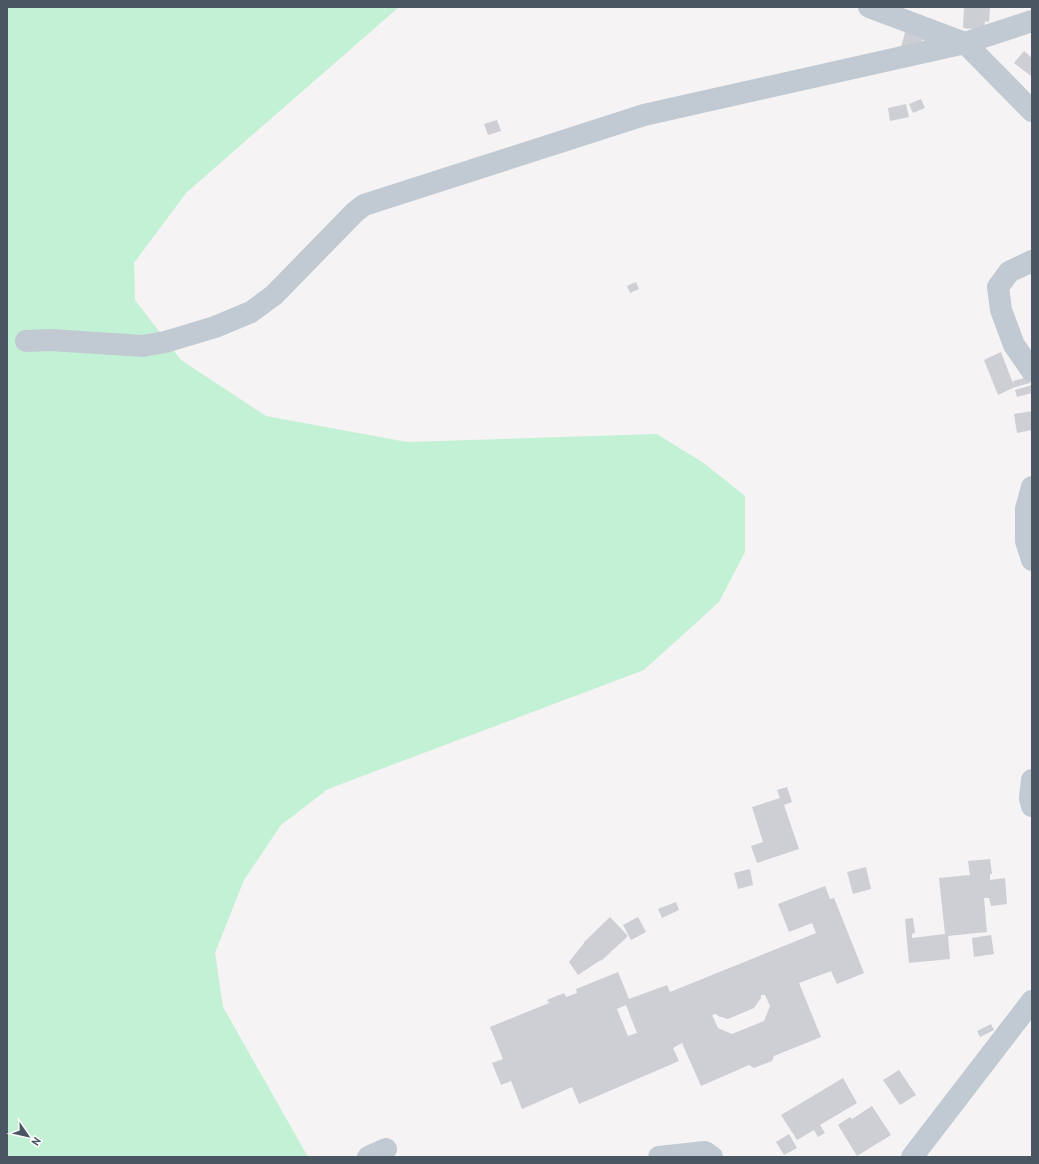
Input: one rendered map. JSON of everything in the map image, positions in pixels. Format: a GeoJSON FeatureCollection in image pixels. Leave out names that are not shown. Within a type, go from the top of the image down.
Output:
{"type":"FeatureCollection","features":[{"type":"Feature","properties":{"kind":"street"},"geometry":{"type":"LineString","coordinates":[[869,7],[965,42],[1032,111]]}},
{"type":"Feature","properties":{"kind":"street"},"geometry":{"type":"LineString","coordinates":[[26,341],[51,340],[143,346],[165,342],[215,327],[251,312],[274,295],[354,212],[364,205],[644,115],[965,42],[1032,21]]}},
{"type":"Feature","properties":{"kind":"street"},"geometry":{"type":"LineString","coordinates":[[1032,261],[1008,272],[998,288],[1001,310],[1014,345],[1032,371]]}},
{"type":"Feature","properties":{"kind":"street"},"geometry":{"type":"LineString","coordinates":[[1032,487],[1026,509],[1026,541],[1032,560]]}},
{"type":"Feature","properties":{"kind":"street"},"geometry":{"type":"LineString","coordinates":[[1032,780],[1030,798],[1032,806]]}},
{"type":"Feature","properties":{"kind":"street"},"geometry":{"type":"LineString","coordinates":[[912,1157],[1032,1000]]}},
{"type":"Feature","properties":{"kind":"street"},"geometry":{"type":"LineString","coordinates":[[659,1157],[705,1152],[712,1157]]}},
{"type":"Feature","properties":{"kind":"green space"},"geometry":{"type":"Polygon","coordinates":[[[7,7],[399,7],[186,193],[134,263],[135,300],[181,360],[266,416],[407,442],[657,434],[705,464],[745,496],[745,552],[719,602],[644,670],[328,789],[281,825],[244,880],[215,953],[223,1007],[308,1157],[7,1157],[7,7]]]}},
{"type":"Feature","properties":{"kind":"building"},"geometry":{"type":"Polygon","coordinates":[[[964,7],[990,7],[989,22],[985,21],[984,30],[963,28],[964,7]]]}},
{"type":"Feature","properties":{"kind":"building"},"geometry":{"type":"Polygon","coordinates":[[[907,25],[940,45],[922,40],[918,52],[901,47],[907,25]]]}},
{"type":"Feature","properties":{"kind":"building"},"geometry":{"type":"Polygon","coordinates":[[[1024,51],[1032,58],[1031,76],[1014,63],[1024,51]]]}},
{"type":"Feature","properties":{"kind":"building"},"geometry":{"type":"Polygon","coordinates":[[[921,99],[925,108],[913,113],[909,104],[921,99]]]}},
{"type":"Feature","properties":{"kind":"building"},"geometry":{"type":"Polygon","coordinates":[[[906,104],[909,117],[890,121],[888,108],[906,104]]]}},
{"type":"Feature","properties":{"kind":"building"},"geometry":{"type":"Polygon","coordinates":[[[497,120],[501,131],[488,135],[484,124],[497,120]]]}},
{"type":"Feature","properties":{"kind":"building"},"geometry":{"type":"Polygon","coordinates":[[[636,282],[639,289],[630,293],[627,286],[636,282]]]}},
{"type":"Feature","properties":{"kind":"building"},"geometry":{"type":"Polygon","coordinates":[[[1001,352],[1014,386],[1013,381],[1028,377],[1030,383],[1015,387],[998,395],[984,360],[1001,352]]]}},
{"type":"Feature","properties":{"kind":"building"},"geometry":{"type":"Polygon","coordinates":[[[1032,385],[1032,393],[1017,397],[1015,390],[1032,385]]]}},
{"type":"Feature","properties":{"kind":"building"},"geometry":{"type":"Polygon","coordinates":[[[1032,411],[1032,430],[1017,433],[1014,414],[1032,411]]]}},
{"type":"Feature","properties":{"kind":"building"},"geometry":{"type":"Polygon","coordinates":[[[787,787],[792,802],[784,805],[799,849],[757,863],[751,846],[763,842],[752,807],[780,798],[777,790],[787,787]]]}},
{"type":"Feature","properties":{"kind":"building"},"geometry":{"type":"Polygon","coordinates":[[[990,859],[992,874],[990,874],[990,880],[1005,878],[1007,904],[991,906],[989,898],[984,898],[987,932],[948,936],[950,959],[909,963],[905,919],[913,918],[915,933],[912,934],[912,938],[945,934],[939,878],[970,875],[968,861],[990,859]]]}},
{"type":"Feature","properties":{"kind":"building"},"geometry":{"type":"Polygon","coordinates":[[[866,867],[871,889],[853,894],[847,872],[866,867]]]}},
{"type":"Feature","properties":{"kind":"building"},"geometry":{"type":"Polygon","coordinates":[[[750,869],[753,885],[738,889],[734,873],[750,869]]]}},
{"type":"Feature","properties":{"kind":"building"},"geometry":{"type":"Polygon","coordinates":[[[825,886],[830,899],[834,898],[864,973],[837,984],[831,971],[799,983],[821,1037],[774,1056],[772,1061],[754,1068],[749,1065],[701,1086],[682,1043],[673,1048],[679,1061],[579,1104],[572,1087],[522,1109],[511,1081],[501,1085],[492,1063],[503,1059],[490,1027],[549,1003],[547,1000],[564,993],[566,997],[577,993],[576,989],[618,972],[629,999],[667,985],[670,992],[816,933],[812,923],[789,932],[778,904],[825,886]],[[761,995],[761,998],[754,1008],[728,1019],[716,1014],[712,1015],[718,1028],[732,1034],[764,1021],[770,1006],[765,995],[761,995]],[[626,1005],[617,1009],[628,1036],[637,1033],[626,1005]]]}},
{"type":"Feature","properties":{"kind":"building"},"geometry":{"type":"Polygon","coordinates":[[[676,902],[679,910],[662,918],[658,909],[676,902]]]}},
{"type":"Feature","properties":{"kind":"building"},"geometry":{"type":"Polygon","coordinates":[[[610,917],[628,936],[601,961],[578,975],[569,962],[584,942],[610,917]]]}},
{"type":"Feature","properties":{"kind":"building"},"geometry":{"type":"Polygon","coordinates":[[[638,917],[646,932],[631,940],[623,925],[638,917]]]}},
{"type":"Feature","properties":{"kind":"building"},"geometry":{"type":"Polygon","coordinates":[[[991,935],[994,954],[974,957],[972,938],[991,935]]]}},
{"type":"Feature","properties":{"kind":"building"},"geometry":{"type":"Polygon","coordinates":[[[991,1024],[994,1030],[980,1037],[977,1031],[991,1024]]]}},
{"type":"Feature","properties":{"kind":"building"},"geometry":{"type":"Polygon","coordinates":[[[899,1070],[916,1095],[900,1105],[883,1080],[899,1070]]]}},
{"type":"Feature","properties":{"kind":"building"},"geometry":{"type":"Polygon","coordinates":[[[843,1078],[857,1103],[820,1125],[825,1133],[818,1137],[814,1130],[797,1140],[781,1115],[843,1078]]]}},
{"type":"Feature","properties":{"kind":"building"},"geometry":{"type":"Polygon","coordinates":[[[872,1106],[891,1135],[857,1156],[838,1125],[850,1117],[852,1119],[872,1106]]]}},
{"type":"Feature","properties":{"kind":"building"},"geometry":{"type":"Polygon","coordinates":[[[789,1134],[797,1148],[784,1155],[776,1142],[789,1134]]]}}]}
